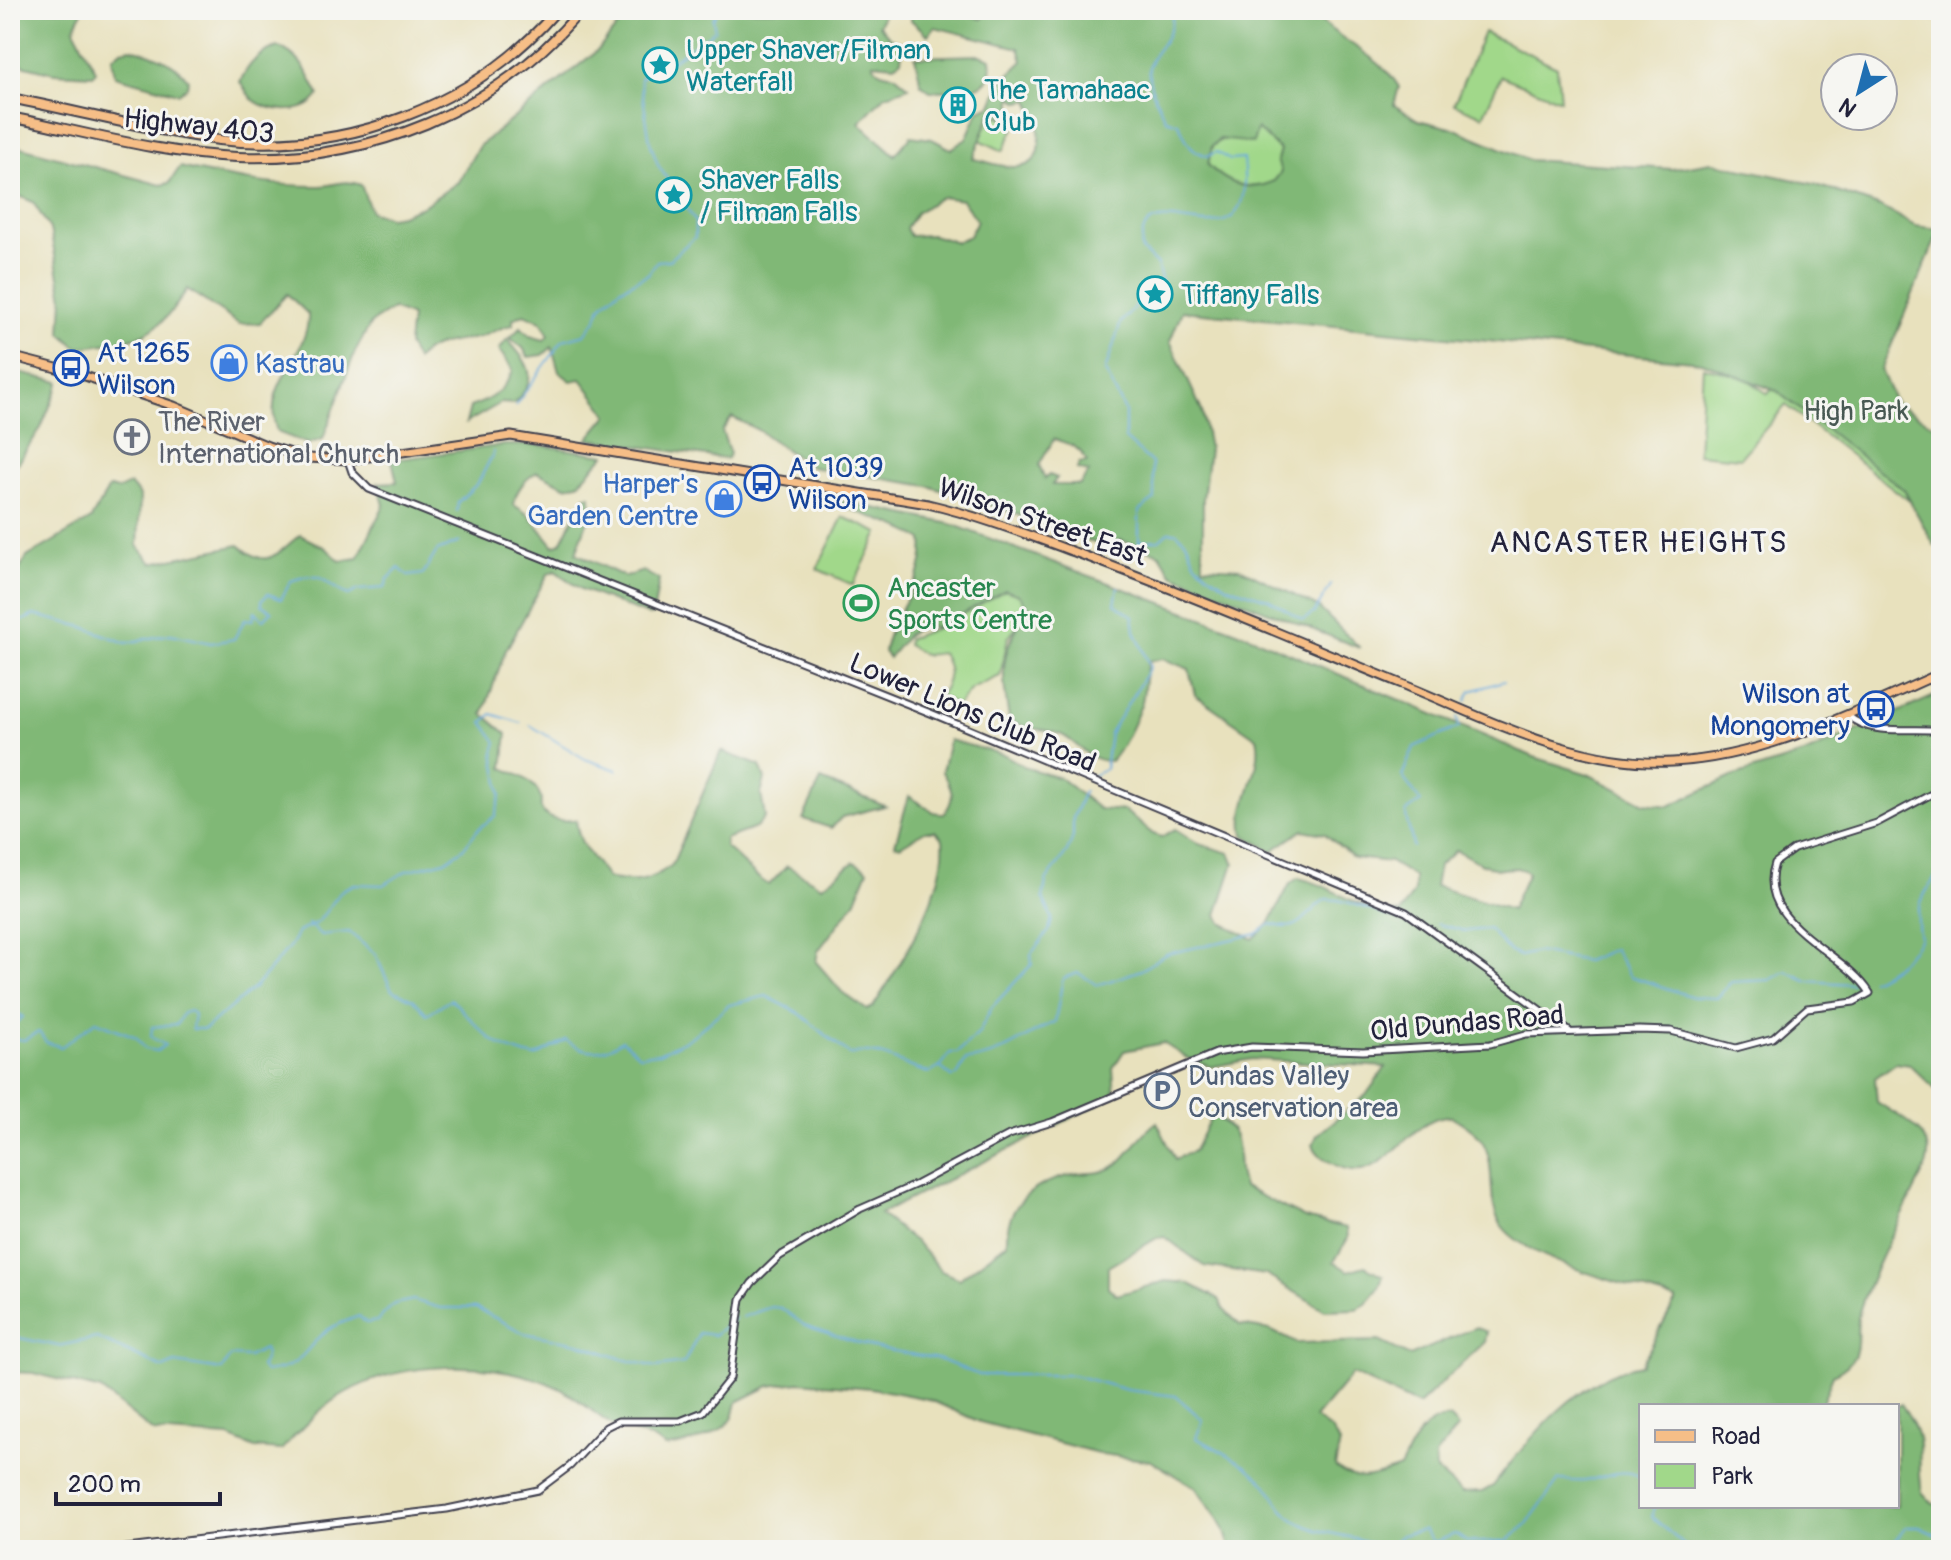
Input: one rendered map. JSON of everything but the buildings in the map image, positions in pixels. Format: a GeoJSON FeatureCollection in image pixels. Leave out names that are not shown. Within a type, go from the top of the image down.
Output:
{"type":"FeatureCollection","features":[{"type":"Feature","properties":{"kind":"highway","name":"Highway 403"},"geometry":{"type":"LineString","coordinates":[[10,98],[219,140],[284,142],[338,135],[416,113],[468,87],[506,60],[557,10]]}},
{"type":"Feature","properties":{"kind":"highway","name":"Highway 403"},"geometry":{"type":"LineString","coordinates":[[10,117],[207,154],[287,157],[329,154],[395,137],[453,113],[494,89],[533,60],[581,10]]}},
{"type":"Feature","properties":{"kind":"main road","name":"Wilson Street East"},"geometry":{"type":"LineString","coordinates":[[10,356],[160,401],[290,453],[326,461],[511,436],[928,504],[972,514],[1150,580],[1547,742],[1630,761],[1727,756],[1846,714],[1941,673]]}},
{"type":"Feature","properties":{"kind":"street","name":"Lower Lions Club Road"},"geometry":{"type":"LineString","coordinates":[[348,460],[352,472],[369,489],[933,714],[1406,912],[1562,1023],[1570,1032]]}},
{"type":"Feature","properties":{"kind":"street"},"geometry":{"type":"LineString","coordinates":[[1846,714],[1866,729],[1916,727],[1941,731]]}},
{"type":"Feature","properties":{"kind":"street","name":"Old Dundas Road"},"geometry":{"type":"LineString","coordinates":[[111,1550],[447,1509],[538,1490],[570,1466],[606,1427],[618,1421],[680,1421],[703,1412],[730,1378],[738,1312],[745,1292],[771,1262],[860,1209],[917,1184],[1009,1135],[1052,1122],[1216,1053],[1252,1047],[1363,1051],[1490,1044],[1526,1034],[1570,1032],[1671,1031],[1726,1047],[1748,1047],[1773,1038],[1807,1008],[1854,1002],[1870,993],[1865,985],[1780,909],[1772,886],[1775,863],[1794,849],[1877,823],[1941,789]]}},
{"type":"Feature","properties":{"kind":"green space"},"geometry":{"type":"Polygon","coordinates":[[[10,10],[83,10],[74,29],[96,71],[93,75],[54,73],[10,62],[10,10]]]}},
{"type":"Feature","properties":{"kind":"green space"},"geometry":{"type":"Polygon","coordinates":[[[631,10],[885,10],[879,25],[889,37],[903,43],[901,60],[895,65],[873,63],[879,71],[895,75],[909,87],[884,96],[859,123],[895,155],[911,136],[932,139],[951,149],[966,139],[979,110],[992,105],[1001,82],[1023,61],[1019,48],[935,27],[928,35],[911,20],[912,10],[953,10],[982,19],[988,10],[1310,10],[1390,75],[1399,87],[1394,105],[1418,120],[1455,129],[1529,160],[1672,169],[1711,162],[1814,184],[1881,207],[1915,226],[1940,229],[1881,370],[1895,403],[1941,429],[1941,547],[1934,545],[1904,490],[1776,391],[1702,362],[1182,311],[1170,341],[1202,411],[1209,449],[1203,499],[1203,566],[1240,568],[1318,607],[1360,648],[1172,574],[1160,554],[1121,540],[1097,544],[991,505],[928,486],[811,467],[758,430],[732,417],[722,431],[730,454],[727,459],[588,439],[608,415],[581,379],[571,381],[559,372],[552,347],[543,355],[528,357],[523,348],[510,338],[521,327],[530,336],[544,340],[549,335],[541,321],[524,314],[513,319],[513,325],[476,338],[437,346],[416,360],[408,345],[411,317],[393,309],[371,323],[355,352],[323,439],[308,444],[277,432],[274,415],[280,384],[307,329],[308,314],[287,294],[260,323],[239,324],[187,289],[164,319],[142,335],[78,348],[61,333],[63,298],[50,229],[33,202],[10,192],[10,144],[161,185],[169,183],[180,167],[282,185],[355,183],[361,185],[371,212],[389,217],[423,206],[458,182],[479,146],[599,49],[631,10]],[[1012,97],[1012,119],[991,112],[973,159],[1017,167],[1035,158],[1039,149],[1039,129],[1029,100],[1020,102],[1012,97]],[[1257,129],[1253,143],[1220,139],[1212,146],[1208,165],[1239,185],[1265,185],[1274,181],[1281,172],[1277,160],[1280,150],[1257,129]],[[941,197],[916,213],[906,228],[910,236],[932,235],[956,242],[969,236],[977,221],[962,200],[941,197]],[[1054,439],[1039,465],[1045,479],[1049,475],[1057,478],[1052,485],[1080,485],[1089,472],[1077,469],[1079,463],[1087,462],[1081,452],[1054,439]]]}},
{"type":"Feature","properties":{"kind":"green space"},"geometry":{"type":"Polygon","coordinates":[[[1484,32],[1557,67],[1560,100],[1501,76],[1483,116],[1454,104],[1484,32]]]}},
{"type":"Feature","properties":{"kind":"green space"},"geometry":{"type":"Polygon","coordinates":[[[279,47],[299,61],[319,95],[306,106],[287,110],[268,107],[252,99],[240,82],[255,59],[279,47]]]}},
{"type":"Feature","properties":{"kind":"green space"},"geometry":{"type":"Polygon","coordinates":[[[131,48],[170,63],[188,79],[187,87],[178,93],[115,76],[112,58],[121,50],[131,48]]]}},
{"type":"Feature","properties":{"kind":"green space"},"geometry":{"type":"Polygon","coordinates":[[[980,55],[991,59],[988,79],[981,85],[962,90],[930,91],[921,84],[915,57],[980,55]]]}},
{"type":"Feature","properties":{"kind":"green space"},"geometry":{"type":"Polygon","coordinates":[[[992,113],[1016,124],[1003,151],[980,140],[992,113]]]}},
{"type":"Feature","properties":{"kind":"green space"},"geometry":{"type":"Polygon","coordinates":[[[1257,129],[1280,150],[1281,172],[1274,181],[1265,185],[1239,185],[1208,165],[1215,144],[1226,139],[1248,143],[1257,129]]]}},
{"type":"Feature","properties":{"kind":"green space"},"geometry":{"type":"Polygon","coordinates":[[[507,339],[526,363],[529,371],[527,386],[513,404],[501,403],[466,423],[470,407],[496,393],[510,377],[513,370],[499,350],[507,339]]]}},
{"type":"Feature","properties":{"kind":"green space","name":"High Park"},"geometry":{"type":"Polygon","coordinates":[[[1703,367],[1744,377],[1768,394],[1790,367],[1881,370],[1934,520],[1786,405],[1740,458],[1698,454],[1703,367]]]}},
{"type":"Feature","properties":{"kind":"green space"},"geometry":{"type":"Polygon","coordinates":[[[10,371],[60,382],[41,428],[10,474],[10,371]]]}},
{"type":"Feature","properties":{"kind":"green space"},"geometry":{"type":"Polygon","coordinates":[[[505,445],[538,445],[605,455],[578,484],[565,486],[537,472],[521,486],[514,505],[529,515],[554,546],[561,543],[585,496],[591,496],[589,517],[576,553],[625,577],[643,571],[659,580],[653,615],[581,589],[555,571],[548,574],[505,652],[483,714],[507,734],[503,768],[533,785],[540,795],[543,813],[547,816],[556,820],[576,820],[583,845],[607,878],[634,881],[648,879],[672,865],[721,751],[760,766],[765,779],[761,794],[765,817],[756,828],[725,839],[725,847],[769,885],[787,866],[822,886],[854,862],[868,870],[855,902],[818,951],[816,962],[842,992],[867,1010],[873,1007],[908,949],[938,880],[943,859],[943,839],[935,831],[925,831],[900,846],[895,844],[909,796],[933,812],[944,814],[948,808],[952,793],[942,772],[949,740],[1005,755],[1027,768],[1060,778],[1099,809],[1125,811],[1153,834],[1162,837],[1175,829],[1199,844],[1230,853],[1234,863],[1217,915],[1222,923],[1253,939],[1269,924],[1290,884],[1298,878],[1371,908],[1400,913],[1414,892],[1414,877],[1390,862],[1354,858],[1325,834],[1303,830],[1272,851],[1244,835],[1244,811],[1257,762],[1257,738],[1195,695],[1189,669],[1164,659],[1149,661],[1141,705],[1124,742],[1111,761],[1093,757],[1064,736],[1026,727],[1009,719],[1004,673],[1007,649],[1029,609],[1019,595],[1005,590],[939,627],[923,627],[909,633],[889,658],[884,652],[888,638],[920,570],[923,540],[826,498],[951,524],[1237,631],[1534,757],[1588,774],[1644,803],[1669,806],[1732,777],[1804,754],[1941,693],[1941,1095],[1910,1065],[1896,1063],[1875,1078],[1877,1102],[1922,1135],[1928,1154],[1926,1166],[1861,1306],[1856,1353],[1845,1368],[1833,1375],[1822,1404],[1639,1404],[1639,1508],[1899,1508],[1901,1404],[1918,1438],[1922,1492],[1933,1504],[1941,1504],[1941,1550],[1231,1550],[1223,1526],[1195,1487],[1151,1461],[1102,1454],[980,1422],[928,1399],[871,1388],[799,1382],[769,1386],[737,1402],[731,1420],[718,1431],[691,1442],[665,1447],[609,1423],[566,1392],[534,1378],[480,1368],[423,1369],[369,1382],[345,1393],[303,1426],[281,1450],[255,1448],[229,1437],[153,1432],[101,1390],[33,1373],[10,1372],[10,585],[27,557],[91,519],[109,488],[118,490],[130,484],[140,496],[138,546],[152,563],[239,545],[257,557],[270,557],[300,535],[326,548],[340,561],[358,558],[384,505],[378,483],[397,482],[392,460],[505,445]],[[1456,850],[1439,865],[1435,886],[1511,910],[1528,873],[1517,868],[1491,868],[1456,850]],[[1163,1043],[1124,1051],[1113,1068],[1115,1096],[880,1214],[917,1243],[941,1271],[959,1279],[1007,1243],[1011,1216],[1035,1189],[1059,1178],[1110,1169],[1157,1122],[1175,1159],[1194,1151],[1212,1115],[1232,1130],[1236,1138],[1243,1187],[1305,1218],[1347,1228],[1348,1238],[1334,1262],[1348,1271],[1365,1266],[1383,1276],[1379,1288],[1366,1304],[1357,1309],[1325,1310],[1266,1275],[1204,1266],[1165,1237],[1157,1238],[1108,1267],[1108,1287],[1117,1295],[1166,1281],[1188,1283],[1219,1299],[1224,1310],[1240,1325],[1270,1330],[1296,1343],[1379,1341],[1410,1356],[1476,1327],[1487,1332],[1485,1342],[1418,1405],[1352,1374],[1315,1418],[1331,1430],[1340,1443],[1335,1467],[1359,1478],[1400,1468],[1424,1429],[1431,1423],[1449,1418],[1458,1427],[1435,1456],[1436,1470],[1462,1493],[1482,1492],[1493,1486],[1539,1430],[1577,1395],[1619,1371],[1641,1365],[1676,1300],[1583,1271],[1515,1239],[1497,1216],[1486,1148],[1463,1123],[1451,1116],[1435,1119],[1420,1127],[1380,1162],[1366,1169],[1349,1170],[1318,1153],[1313,1145],[1317,1135],[1366,1095],[1386,1067],[1252,1059],[1211,1067],[1187,1058],[1163,1043]]]}},
{"type":"Feature","properties":{"kind":"green space"},"geometry":{"type":"Polygon","coordinates":[[[843,517],[879,533],[853,585],[817,569],[843,517]]]}},
{"type":"Feature","properties":{"kind":"green space"},"geometry":{"type":"Polygon","coordinates":[[[1005,590],[1019,595],[1029,609],[1008,638],[1000,676],[971,689],[957,706],[940,695],[948,674],[942,653],[925,655],[907,645],[908,639],[939,627],[1005,590]]]}},
{"type":"Feature","properties":{"kind":"green space"},"geometry":{"type":"Polygon","coordinates":[[[821,780],[885,806],[842,817],[831,828],[803,819],[821,780]]]}},
{"type":"Feature","properties":{"kind":"waterway"},"geometry":{"type":"LineString","coordinates":[[515,406],[563,340],[585,334],[597,318],[601,306],[620,289],[648,274],[657,261],[669,260],[695,237],[695,221],[658,165],[650,142],[640,78],[666,65],[715,30],[713,19],[718,10]]}},
{"type":"Feature","properties":{"kind":"waterway"},"geometry":{"type":"LineString","coordinates":[[1139,548],[1139,511],[1155,499],[1152,463],[1125,439],[1125,411],[1105,371],[1121,322],[1145,296],[1163,286],[1157,265],[1141,249],[1143,233],[1147,225],[1158,219],[1208,223],[1224,221],[1237,212],[1244,192],[1243,159],[1230,160],[1216,152],[1208,156],[1196,151],[1188,143],[1178,123],[1166,119],[1154,95],[1149,66],[1165,39],[1173,10]]}},
{"type":"Feature","properties":{"kind":"waterway"},"geometry":{"type":"LineString","coordinates":[[457,511],[458,502],[478,483],[494,452]]}},
{"type":"Feature","properties":{"kind":"waterway"},"geometry":{"type":"LineString","coordinates":[[1139,541],[1159,540],[1168,532],[1176,532],[1186,541],[1195,562],[1207,573],[1227,586],[1268,599],[1303,620],[1314,613],[1331,585]]}},
{"type":"Feature","properties":{"kind":"waterway"},"geometry":{"type":"LineString","coordinates":[[10,627],[34,615],[84,627],[126,643],[171,634],[211,643],[234,639],[245,619],[253,620],[255,611],[263,620],[272,611],[262,605],[262,600],[268,594],[281,599],[291,581],[319,578],[349,595],[358,590],[385,588],[387,580],[399,568],[408,576],[423,574],[437,551],[460,542]]}},
{"type":"Feature","properties":{"kind":"waterway"},"geometry":{"type":"LineString","coordinates":[[1091,777],[1105,769],[1110,733],[1150,667],[1135,631],[1133,616],[1115,604],[1118,587]]}},
{"type":"Feature","properties":{"kind":"waterway"},"geometry":{"type":"LineString","coordinates":[[1466,701],[1471,691],[1504,681]]}},
{"type":"Feature","properties":{"kind":"waterway"},"geometry":{"type":"LineString","coordinates":[[10,1038],[24,1040],[39,1032],[46,1042],[61,1047],[96,1021],[136,1037],[145,1049],[157,1051],[165,1045],[151,1037],[152,1027],[177,1024],[183,1013],[190,1011],[194,1014],[192,1029],[205,1029],[255,987],[298,932],[318,922],[342,890],[354,884],[384,885],[406,871],[445,861],[463,849],[478,829],[495,816],[501,795],[494,752],[497,742],[483,722],[492,714],[521,723]]}},
{"type":"Feature","properties":{"kind":"waterway"},"geometry":{"type":"LineString","coordinates":[[1413,847],[1406,812],[1421,802],[1402,776],[1414,747],[1459,727],[1457,717]]}},
{"type":"Feature","properties":{"kind":"waterway"},"geometry":{"type":"LineString","coordinates":[[530,725],[585,759],[617,770]]}},
{"type":"Feature","properties":{"kind":"waterway"},"geometry":{"type":"LineString","coordinates":[[941,1066],[950,1053],[957,1053],[978,1034],[992,1007],[1032,964],[1031,954],[1049,931],[1052,918],[1043,898],[1046,881],[1067,852],[1073,837],[1073,818],[1084,791]]}},
{"type":"Feature","properties":{"kind":"waterway"},"geometry":{"type":"LineString","coordinates":[[1871,980],[1899,962],[1920,938],[1919,910],[1941,870]]}},
{"type":"Feature","properties":{"kind":"waterway"},"geometry":{"type":"LineString","coordinates":[[308,924],[321,935],[349,932],[375,954],[392,990],[413,999],[427,1014],[451,999],[487,1036],[518,1053],[535,1057],[566,1040],[587,1050],[601,1050],[622,1040],[639,1055],[659,1053],[690,1038],[729,1005],[766,996],[799,1013],[850,1055],[881,1055],[930,1073],[940,1067],[952,1077],[957,1076],[966,1060],[1001,1051],[1055,1022],[1063,978],[1078,973],[1098,985],[1141,970],[1166,954],[1256,934],[1271,924],[1290,927],[1303,920],[1326,899],[1347,902],[1406,920]]}},
{"type":"Feature","properties":{"kind":"waterway"},"geometry":{"type":"LineString","coordinates":[[1437,924],[1465,931],[1489,929],[1510,952],[1520,956],[1537,952],[1586,961],[1614,949],[1630,976],[1693,997],[1717,998],[1731,982],[1770,980],[1786,971],[1808,981],[1852,984]]}},
{"type":"Feature","properties":{"kind":"waterway"},"geometry":{"type":"LineString","coordinates":[[10,1010],[23,1017],[10,1029]]}},
{"type":"Feature","properties":{"kind":"waterway"},"geometry":{"type":"LineString","coordinates":[[10,1336],[58,1346],[97,1338],[163,1368],[175,1363],[222,1370],[230,1356],[248,1357],[264,1349],[266,1354],[261,1367],[265,1372],[296,1362],[322,1334],[337,1325],[359,1316],[366,1323],[377,1321],[394,1304],[413,1300],[440,1308],[476,1308],[524,1333],[578,1343],[656,1367],[684,1363],[699,1333],[714,1335],[735,1318]]}},
{"type":"Feature","properties":{"kind":"waterway"},"geometry":{"type":"LineString","coordinates":[[742,1317],[771,1307],[781,1308],[804,1325],[872,1347],[938,1359],[979,1375],[1074,1375],[1127,1390],[1176,1396],[1203,1420],[1196,1438],[1253,1472],[1296,1521],[1318,1530],[1363,1540],[1385,1550],[1402,1535],[1424,1530],[1440,1550]]}},
{"type":"Feature","properties":{"kind":"waterway"},"geometry":{"type":"LineString","coordinates":[[1435,1542],[1455,1534],[1467,1542],[1506,1542],[1526,1525],[1559,1480],[1585,1481],[1620,1473],[1639,1476]]}},
{"type":"Feature","properties":{"kind":"waterway"},"geometry":{"type":"LineString","coordinates":[[1654,1508],[1652,1517],[1685,1546],[1698,1550]]}},
{"type":"Feature","properties":{"kind":"waterway"},"geometry":{"type":"LineString","coordinates":[[1888,1550],[1906,1527],[1919,1527],[1941,1537]]}},
{"type":"Feature","properties":{"kind":"place","name":"Upper Shaver/Filman Waterfall"},"geometry":{"type":"Point","coordinates":[660,65]}},
{"type":"Feature","properties":{"kind":"place","name":"The Tamahaac Club"},"geometry":{"type":"Point","coordinates":[958,105]}},
{"type":"Feature","properties":{"kind":"place","name":"Shaver Falls / Filman Falls"},"geometry":{"type":"Point","coordinates":[674,195]}},
{"type":"Feature","properties":{"kind":"place","name":"Tiffany Falls"},"geometry":{"type":"Point","coordinates":[1155,294]}},
{"type":"Feature","properties":{"kind":"place","name":"Kastrau"},"geometry":{"type":"Point","coordinates":[229,363]}},
{"type":"Feature","properties":{"kind":"place","name":"At 1265 Wilson"},"geometry":{"type":"Point","coordinates":[71,368]}},
{"type":"Feature","properties":{"kind":"place","name":"The River International Church"},"geometry":{"type":"Point","coordinates":[132,437]}},
{"type":"Feature","properties":{"kind":"place","name":"At 1039 Wilson"},"geometry":{"type":"Point","coordinates":[762,483]}},
{"type":"Feature","properties":{"kind":"place","name":"Harper's Garden Centre"},"geometry":{"type":"Point","coordinates":[724,499]}},
{"type":"Feature","properties":{"kind":"place","name":"Ancaster Sports Centre"},"geometry":{"type":"Point","coordinates":[861,603]}},
{"type":"Feature","properties":{"kind":"place","name":"Wilson at Mongomery"},"geometry":{"type":"Point","coordinates":[1876,709]}},
{"type":"Feature","properties":{"kind":"place","name":"Dundas Valley Conservation area"},"geometry":{"type":"Point","coordinates":[1162,1091]}},
{"type":"Feature","properties":{"kind":"district","name":"ANCASTER HEIGHTS"},"geometry":{"type":"Point","coordinates":[1639,542]}}]}
